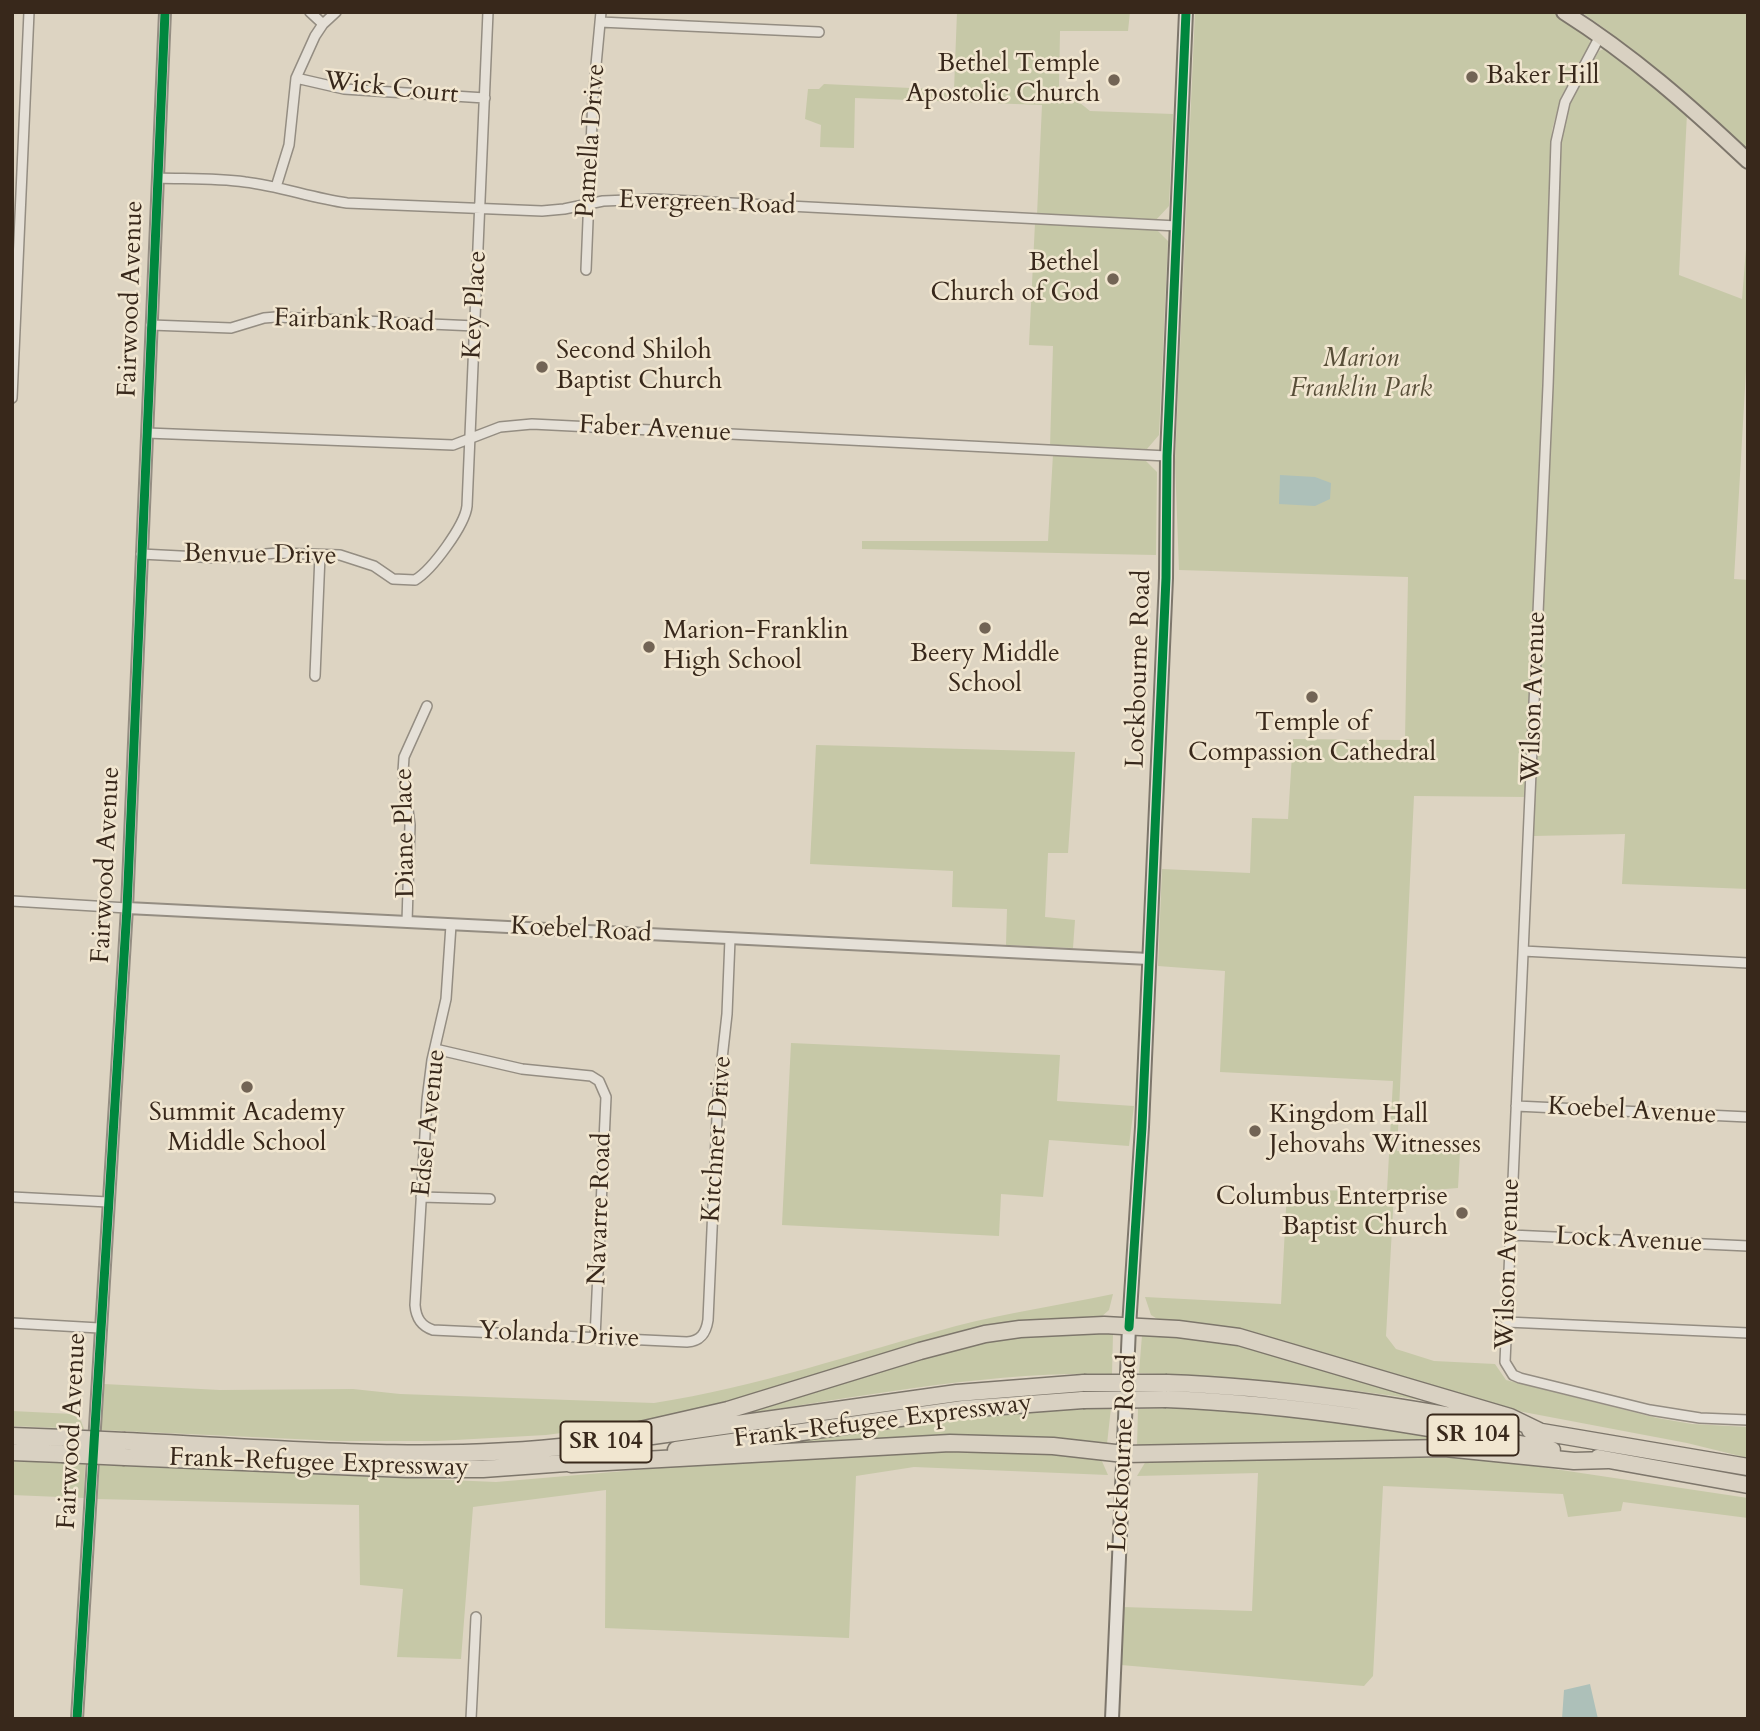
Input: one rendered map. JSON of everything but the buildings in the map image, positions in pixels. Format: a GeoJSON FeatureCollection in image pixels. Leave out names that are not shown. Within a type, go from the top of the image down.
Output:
{"type":"FeatureCollection","features":[{"type":"Feature","properties":{"kind":"highway"},"geometry":{"type":"LineString","coordinates":[[570,1446],[728,1409],[920,1351],[985,1335],[1104,1325],[1178,1329],[1239,1337],[1510,1417],[1539,1431]]}},
{"type":"Feature","properties":{"kind":"highway","name":"Frank-Refugee Expressway"},"geometry":{"type":"LineString","coordinates":[[12,1452],[125,1441],[413,1453],[521,1451],[944,1395],[1084,1383],[1337,1413],[1748,1485]]}},
{"type":"Feature","properties":{"kind":"highway","name":"Frank-Refugee Expressway"},"geometry":{"type":"LineString","coordinates":[[12,1436],[125,1457],[407,1469],[483,1469],[571,1464],[963,1409],[1167,1391],[1275,1389],[1338,1396],[1748,1467]]}},
{"type":"Feature","properties":{"kind":"highway"},"geometry":{"type":"LineString","coordinates":[[571,1464],[950,1443],[1053,1446],[1124,1454],[1433,1448],[1574,1461],[1608,1460]]}},
{"type":"Feature","properties":{"kind":"main road","name":"Lockbourne Road"},"geometry":{"type":"LineString","coordinates":[[1112,1719],[1129,1327],[1142,1126],[1186,12]]}},
{"type":"Feature","properties":{"kind":"main road"},"geometry":{"type":"LineString","coordinates":[[1564,12],[1678,96],[1748,161]]}},
{"type":"Feature","properties":{"kind":"street"},"geometry":{"type":"LineString","coordinates":[[12,398],[29,12]]}},
{"type":"Feature","properties":{"kind":"street","name":"Fairwood Avenue"},"geometry":{"type":"LineString","coordinates":[[77,1719],[99,1328],[127,908],[165,12]]}},
{"type":"Feature","properties":{"kind":"street"},"geometry":{"type":"LineString","coordinates":[[310,12],[323,24]]}},
{"type":"Feature","properties":{"kind":"street"},"geometry":{"type":"LineString","coordinates":[[276,187],[289,145],[296,78],[306,53],[323,24],[335,12]]}},
{"type":"Feature","properties":{"kind":"street","name":"Key Place"},"geometry":{"type":"LineString","coordinates":[[415,580],[429,569],[466,515],[488,12]]}},
{"type":"Feature","properties":{"kind":"street"},"geometry":{"type":"LineString","coordinates":[[601,17],[819,32]]}},
{"type":"Feature","properties":{"kind":"street","name":"Pamella Drive"},"geometry":{"type":"LineString","coordinates":[[586,270],[593,97],[601,17]]}},
{"type":"Feature","properties":{"kind":"street","name":"Wilson Avenue"},"geometry":{"type":"LineString","coordinates":[[1600,36],[1565,102],[1556,142],[1505,1355],[1508,1368],[1513,1375],[1520,1378],[1650,1410],[1700,1418],[1748,1420]]}},
{"type":"Feature","properties":{"kind":"street","name":"Wick Court"},"geometry":{"type":"LineString","coordinates":[[296,78],[344,89],[485,98]]}},
{"type":"Feature","properties":{"kind":"street","name":"Evergreen Road"},"geometry":{"type":"LineString","coordinates":[[158,178],[243,181],[317,199],[347,202],[542,211],[625,198],[1177,226]]}},
{"type":"Feature","properties":{"kind":"street","name":"Fairbank Road"},"geometry":{"type":"LineString","coordinates":[[151,324],[231,328],[276,317],[475,326]]}},
{"type":"Feature","properties":{"kind":"street","name":"Faber Avenue"},"geometry":{"type":"LineString","coordinates":[[147,433],[453,445],[500,427],[534,424],[1167,456]]}},
{"type":"Feature","properties":{"kind":"street","name":"Benvue Drive"},"geometry":{"type":"LineString","coordinates":[[141,554],[219,558],[277,553],[340,555],[359,560],[393,579],[415,580]]}},
{"type":"Feature","properties":{"kind":"street"},"geometry":{"type":"LineString","coordinates":[[315,676],[320,555]]}},
{"type":"Feature","properties":{"kind":"street","name":"Diane Place"},"geometry":{"type":"LineString","coordinates":[[407,922],[410,825],[403,772],[404,757],[427,706]]}},
{"type":"Feature","properties":{"kind":"street","name":"Koebel Road"},"geometry":{"type":"LineString","coordinates":[[12,901],[1149,959]]}},
{"type":"Feature","properties":{"kind":"street","name":"Edsel Avenue"},"geometry":{"type":"LineString","coordinates":[[419,1321],[415,1305],[428,1100],[446,999],[451,925]]}},
{"type":"Feature","properties":{"kind":"street","name":"Kitchner Drive"},"geometry":{"type":"LineString","coordinates":[[701,1338],[707,1329],[708,1320],[718,1095],[727,1014],[730,939]]}},
{"type":"Feature","properties":{"kind":"street"},"geometry":{"type":"LineString","coordinates":[[1522,951],[1748,963]]}},
{"type":"Feature","properties":{"kind":"street","name":"Navarre Road"},"geometry":{"type":"LineString","coordinates":[[435,1049],[522,1069],[582,1074],[599,1081],[606,1097],[596,1338]]}},
{"type":"Feature","properties":{"kind":"street","name":"Koebel Avenue"},"geometry":{"type":"LineString","coordinates":[[1516,1106],[1748,1118]]}},
{"type":"Feature","properties":{"kind":"street"},"geometry":{"type":"LineString","coordinates":[[12,1197],[108,1202]]}},
{"type":"Feature","properties":{"kind":"street"},"geometry":{"type":"LineString","coordinates":[[421,1197],[489,1199]]}},
{"type":"Feature","properties":{"kind":"street","name":"Lock Avenue"},"geometry":{"type":"LineString","coordinates":[[1511,1235],[1748,1246]]}},
{"type":"Feature","properties":{"kind":"street","name":"Yolanda Drive"},"geometry":{"type":"LineString","coordinates":[[419,1321],[433,1330],[687,1342],[701,1338]]}},
{"type":"Feature","properties":{"kind":"street"},"geometry":{"type":"LineString","coordinates":[[1507,1322],[1748,1334]]}},
{"type":"Feature","properties":{"kind":"street"},"geometry":{"type":"LineString","coordinates":[[12,1323],[99,1328]]}},
{"type":"Feature","properties":{"kind":"street"},"geometry":{"type":"LineString","coordinates":[[471,1719],[476,1617]]}},
{"type":"Feature","properties":{"kind":"green space"},"geometry":{"type":"Polygon","coordinates":[[[957,12],[1130,12],[1128,31],[1060,31],[1059,86],[1090,111],[1173,114],[1169,206],[1156,220],[1037,215],[1042,105],[855,98],[854,148],[820,147],[821,125],[805,119],[808,89],[819,89],[824,84],[954,90],[957,12]]]}},
{"type":"Feature","properties":{"kind":"green space","name":"Marion Franklin Park"},"geometry":{"type":"Polygon","coordinates":[[[1195,12],[1552,12],[1589,34],[1590,44],[1561,97],[1552,130],[1527,797],[1414,796],[1397,1151],[1460,1152],[1458,1188],[1394,1193],[1386,1336],[1396,1349],[1434,1361],[1495,1364],[1506,1380],[1657,1418],[1692,1424],[1748,1427],[1748,1458],[1687,1443],[1497,1407],[1159,1320],[1151,1315],[1145,1297],[1281,1304],[1287,1190],[1387,1191],[1393,1081],[1220,1072],[1225,971],[1158,966],[1162,869],[1250,873],[1252,818],[1288,819],[1293,739],[1405,740],[1408,577],[1179,570],[1175,462],[1195,12]]]}},
{"type":"Feature","properties":{"kind":"green space"},"geometry":{"type":"Polygon","coordinates":[[[1581,12],[1748,12],[1748,153],[1668,79],[1626,44],[1581,12]]]}},
{"type":"Feature","properties":{"kind":"green space"},"geometry":{"type":"Polygon","coordinates":[[[1606,48],[1624,59],[1687,113],[1679,275],[1742,299],[1748,224],[1748,336],[1734,579],[1748,580],[1748,889],[1622,884],[1625,834],[1533,836],[1559,155],[1568,107],[1599,51],[1606,48]]]}},
{"type":"Feature","properties":{"kind":"green space"},"geometry":{"type":"Polygon","coordinates":[[[1035,223],[1157,230],[1168,241],[1159,435],[1147,449],[1050,447],[1053,346],[1029,345],[1035,223]]]}},
{"type":"Feature","properties":{"kind":"green space"},"geometry":{"type":"Polygon","coordinates":[[[1053,454],[1145,460],[1157,472],[1156,555],[862,549],[862,541],[1048,541],[1053,454]]]}},
{"type":"Feature","properties":{"kind":"green space"},"geometry":{"type":"Polygon","coordinates":[[[816,745],[1075,752],[1068,853],[1048,853],[1045,917],[1075,920],[1073,948],[1006,945],[1007,909],[952,907],[953,871],[810,864],[816,745]]]}},
{"type":"Feature","properties":{"kind":"green space"},"geometry":{"type":"Polygon","coordinates":[[[791,1043],[1060,1055],[1057,1101],[1134,1106],[1129,1146],[1049,1140],[1043,1197],[1001,1194],[999,1236],[782,1225],[791,1043]]]}},
{"type":"Feature","properties":{"kind":"green space"},"geometry":{"type":"Polygon","coordinates":[[[1113,1294],[1109,1310],[1092,1321],[1051,1318],[1028,1320],[946,1337],[702,1411],[615,1426],[546,1435],[437,1441],[338,1441],[101,1430],[104,1384],[220,1390],[353,1389],[400,1394],[654,1403],[768,1379],[975,1321],[1113,1294]]]}},
{"type":"Feature","properties":{"kind":"green space"},"geometry":{"type":"Polygon","coordinates":[[[1104,1329],[1113,1334],[1112,1374],[1065,1374],[971,1381],[737,1415],[886,1367],[1004,1337],[1104,1329]]]}},
{"type":"Feature","properties":{"kind":"green space"},"geometry":{"type":"Polygon","coordinates":[[[1142,1335],[1230,1341],[1428,1398],[1427,1401],[1247,1379],[1139,1373],[1142,1335]]]}},
{"type":"Feature","properties":{"kind":"green space"},"geometry":{"type":"Polygon","coordinates":[[[1111,1408],[1107,1444],[770,1447],[769,1444],[1015,1412],[1111,1408]]]}},
{"type":"Feature","properties":{"kind":"green space"},"geometry":{"type":"Polygon","coordinates":[[[1174,1408],[1273,1414],[1355,1423],[1478,1445],[1137,1446],[1138,1409],[1174,1408]]]}},
{"type":"Feature","properties":{"kind":"green space"},"geometry":{"type":"Polygon","coordinates":[[[12,1411],[73,1414],[81,1421],[84,1429],[12,1426],[12,1411]]]}},
{"type":"Feature","properties":{"kind":"green space"},"geometry":{"type":"Polygon","coordinates":[[[900,1451],[1085,1455],[1101,1459],[1108,1475],[914,1467],[856,1476],[849,1638],[605,1628],[606,1490],[473,1507],[461,1659],[397,1657],[403,1589],[360,1585],[359,1505],[95,1499],[98,1465],[496,1482],[765,1459],[900,1451]]]}},
{"type":"Feature","properties":{"kind":"green space"},"geometry":{"type":"Polygon","coordinates":[[[1157,1457],[1464,1458],[1514,1463],[1748,1498],[1748,1518],[1623,1502],[1621,1511],[1568,1517],[1563,1494],[1383,1486],[1373,1676],[1364,1686],[1121,1665],[1122,1607],[1252,1611],[1258,1473],[1137,1476],[1146,1461],[1157,1457]]]}},
{"type":"Feature","properties":{"kind":"green space"},"geometry":{"type":"Polygon","coordinates":[[[12,1461],[85,1464],[84,1498],[12,1495],[12,1461]]]}},
{"type":"Feature","properties":{"kind":"shaded area"},"geometry":{"type":"Polygon","coordinates":[[[1280,475],[1315,477],[1331,483],[1330,499],[1315,506],[1279,504],[1280,475]]]}},
{"type":"Feature","properties":{"kind":"shaded area"},"geometry":{"type":"Polygon","coordinates":[[[1590,1684],[1598,1719],[1562,1719],[1564,1690],[1590,1684]]]}},
{"type":"Feature","properties":{"kind":"cycle path"},"geometry":{"type":"LineString","coordinates":[[77,1719],[127,908],[165,12]]}},
{"type":"Feature","properties":{"kind":"cycle path"},"geometry":{"type":"LineString","coordinates":[[1129,1327],[1142,1127],[1166,578],[1167,456],[1186,12]]}},
{"type":"Feature","properties":{"kind":"place","name":"Baker Hill"},"geometry":{"type":"Point","coordinates":[1472,77]}},
{"type":"Feature","properties":{"kind":"place","name":"Bethel Temple Apostolic Church"},"geometry":{"type":"Point","coordinates":[1114,80]}},
{"type":"Feature","properties":{"kind":"place","name":"Bethel Church of God"},"geometry":{"type":"Point","coordinates":[1113,279]}},
{"type":"Feature","properties":{"kind":"place","name":"Second Shiloh Baptist Church"},"geometry":{"type":"Point","coordinates":[542,367]}},
{"type":"Feature","properties":{"kind":"place","name":"Beery Middle School"},"geometry":{"type":"Point","coordinates":[985,628]}},
{"type":"Feature","properties":{"kind":"place","name":"Marion-Franklin High School"},"geometry":{"type":"Point","coordinates":[649,647]}},
{"type":"Feature","properties":{"kind":"place","name":"Temple of Compassion Cathedral"},"geometry":{"type":"Point","coordinates":[1312,697]}},
{"type":"Feature","properties":{"kind":"place","name":"Summit Academy Middle School"},"geometry":{"type":"Point","coordinates":[247,1087]}},
{"type":"Feature","properties":{"kind":"place","name":"Kingdom Hall Jehovahs Witnesses"},"geometry":{"type":"Point","coordinates":[1255,1131]}},
{"type":"Feature","properties":{"kind":"place","name":"Columbus Enterprise Baptist Church"},"geometry":{"type":"Point","coordinates":[1462,1213]}}]}
